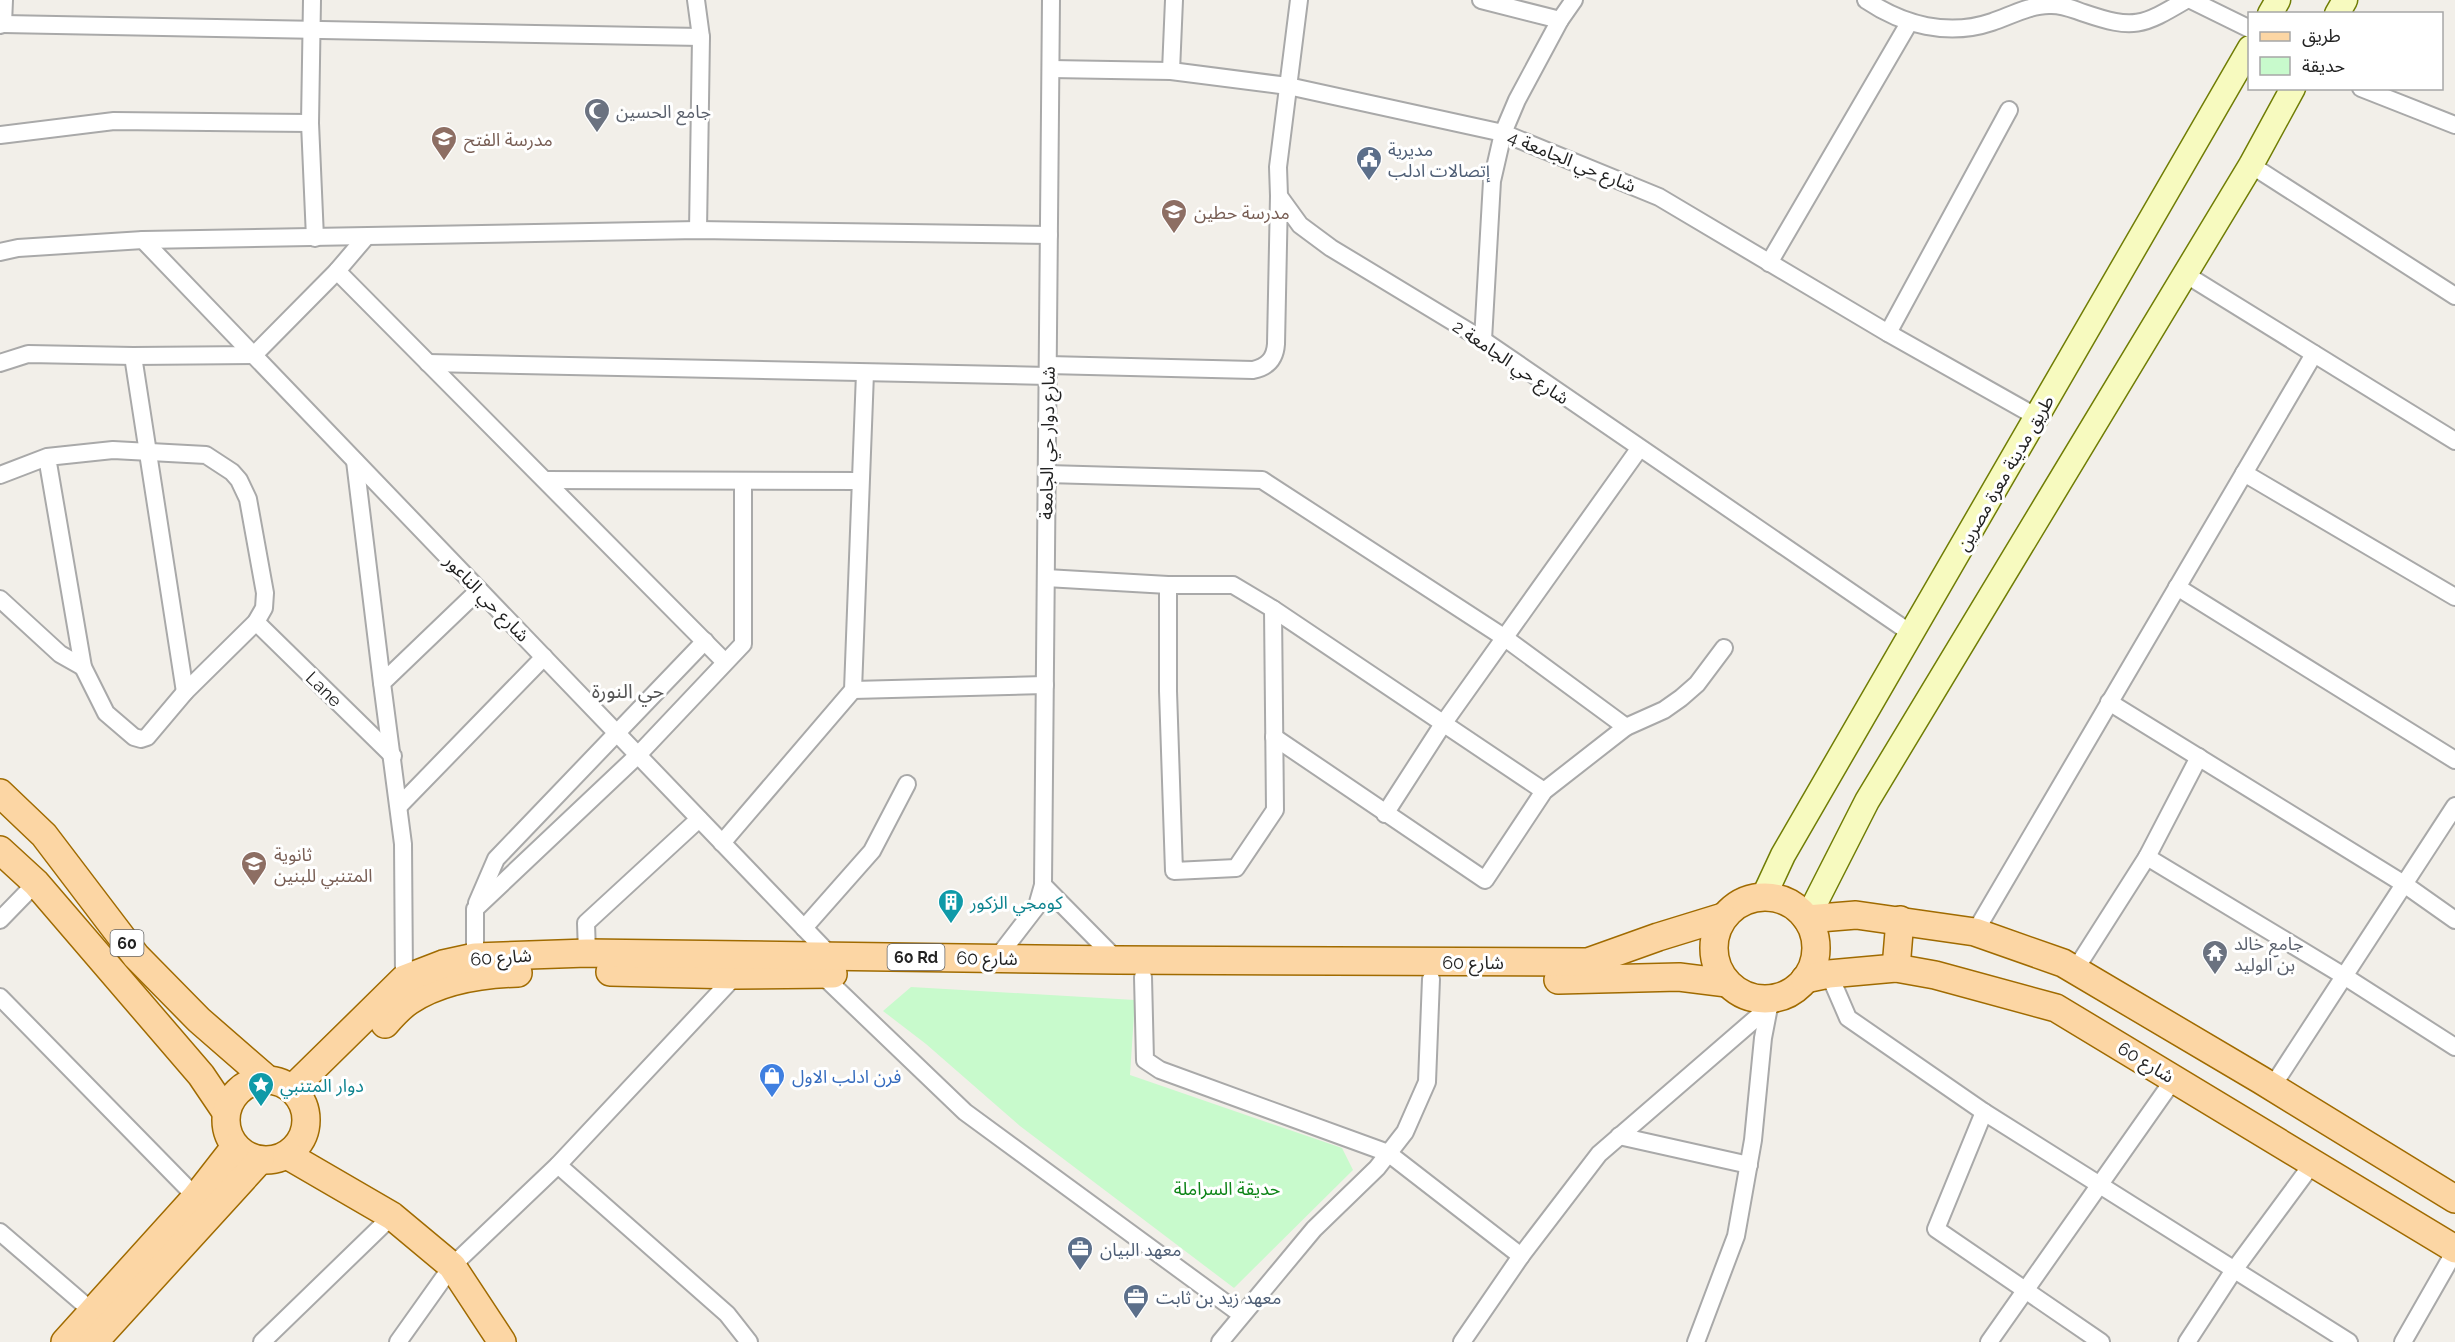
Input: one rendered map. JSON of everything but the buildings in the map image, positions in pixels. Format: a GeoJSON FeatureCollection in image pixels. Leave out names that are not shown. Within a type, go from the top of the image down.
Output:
{"type":"FeatureCollection","features":[{"type":"Feature","properties":{"kind":"main road","name":"طريق مدينة معرة مصرين"},"geometry":{"type":"LineString","coordinates":[[1763,898],[1783,855],[2248,51]]}},
{"type":"Feature","properties":{"kind":"main road"},"geometry":{"type":"LineString","coordinates":[[1807,920],[1867,801],[2186,274],[2251,165],[2292,90]]}},
{"type":"Feature","properties":{"kind":"main road","name":"60"},"geometry":{"type":"LineString","coordinates":[[0,793],[44,835],[136,956],[199,1020],[288,1090]]}},
{"type":"Feature","properties":{"kind":"main road","name":"60"},"geometry":{"type":"LineString","coordinates":[[0,850],[36,883],[201,1075],[226,1112]]}},
{"type":"Feature","properties":{"kind":"main road"},"geometry":{"type":"LineString","coordinates":[[1772,897],[1789,903],[1807,920],[1816,947],[1809,981],[1776,998],[1759,999],[1742,994],[1727,983],[1717,968],[1713,951],[1715,933],[1723,917],[1736,905],[1753,898],[1772,897]]}},
{"type":"Feature","properties":{"kind":"main road"},"geometry":{"type":"LineString","coordinates":[[1807,920],[1856,915],[1974,932],[2063,963],[2455,1199]]}},
{"type":"Feature","properties":{"kind":"main road","name":"شارع 60"},"geometry":{"type":"LineString","coordinates":[[288,1090],[408,1001],[445,983],[494,973],[582,971],[736,975],[826,965],[997,958],[1588,962],[1723,917]]}},
{"type":"Feature","properties":{"kind":"main road"},"geometry":{"type":"LineString","coordinates":[[1896,968],[1900,920]]}},
{"type":"Feature","properties":{"kind":"main road","name":"شارع 60"},"geometry":{"type":"LineString","coordinates":[[288,1090],[404,979],[442,964],[475,957],[587,953],[826,965],[1143,976],[1584,980],[1678,977],[1727,983]]}},
{"type":"Feature","properties":{"kind":"main road","name":"شارع 60"},"geometry":{"type":"LineString","coordinates":[[1809,981],[1896,968],[1935,975],[2056,1008],[2455,1250]]}},
{"type":"Feature","properties":{"kind":"main road"},"geometry":{"type":"LineString","coordinates":[[254,1082],[288,1090],[307,1127],[302,1140],[287,1155],[274,1160],[260,1160],[247,1156],[235,1147],[226,1126],[226,1112],[232,1098],[241,1088],[254,1082]]}},
{"type":"Feature","properties":{"kind":"main road"},"geometry":{"type":"LineString","coordinates":[[65,1342],[196,1197],[235,1147]]}},
{"type":"Feature","properties":{"kind":"main road"},"geometry":{"type":"LineString","coordinates":[[287,1155],[392,1216],[452,1266],[502,1342]]}},
{"type":"Feature","properties":{"kind":"main road"},"geometry":{"type":"LineString","coordinates":[[93,1342],[260,1160]]}},
{"type":"Feature","properties":{"kind":"street"},"geometry":{"type":"LineString","coordinates":[[4,0],[2,25],[700,37]]}},
{"type":"Feature","properties":{"kind":"street"},"geometry":{"type":"LineString","coordinates":[[312,0],[310,123],[315,238]]}},
{"type":"Feature","properties":{"kind":"street"},"geometry":{"type":"LineString","coordinates":[[696,0],[700,37],[698,230]]}},
{"type":"Feature","properties":{"kind":"street","name":"شارع دوار حي الجامعة"},"geometry":{"type":"LineString","coordinates":[[997,958],[1037,906],[1043,885],[1051,0]]}},
{"type":"Feature","properties":{"kind":"street"},"geometry":{"type":"LineString","coordinates":[[1171,71],[1174,0]]}},
{"type":"Feature","properties":{"kind":"street"},"geometry":{"type":"LineString","coordinates":[[428,363],[865,373],[1253,369],[1267,364],[1272,358],[1276,344],[1278,167],[1299,0]]}},
{"type":"Feature","properties":{"kind":"street"},"geometry":{"type":"LineString","coordinates":[[1481,0],[1560,20]]}},
{"type":"Feature","properties":{"kind":"street"},"geometry":{"type":"LineString","coordinates":[[1483,340],[1492,181],[1503,133],[1517,100],[1560,20],[1574,0]]}},
{"type":"Feature","properties":{"kind":"street"},"geometry":{"type":"LineString","coordinates":[[1866,0],[1909,23],[1937,28],[1972,27],[2034,7],[2056,4],[2124,24],[2136,24],[2159,16],[2186,0]]}},
{"type":"Feature","properties":{"kind":"street"},"geometry":{"type":"LineString","coordinates":[[2192,0],[2248,28]]}},
{"type":"Feature","properties":{"kind":"street"},"geometry":{"type":"LineString","coordinates":[[1769,263],[1909,23]]}},
{"type":"Feature","properties":{"kind":"street","name":"شارع حي الجامعة 4"},"geometry":{"type":"LineString","coordinates":[[1051,69],[1171,71],[1288,86],[1503,133],[1659,196],[1888,333],[2037,417]]}},
{"type":"Feature","properties":{"kind":"street"},"geometry":{"type":"LineString","coordinates":[[2366,90],[2455,125]]}},
{"type":"Feature","properties":{"kind":"street"},"geometry":{"type":"LineString","coordinates":[[1888,333],[2009,110]]}},
{"type":"Feature","properties":{"kind":"street"},"geometry":{"type":"LineString","coordinates":[[0,135],[114,121],[310,123]]}},
{"type":"Feature","properties":{"kind":"street"},"geometry":{"type":"LineString","coordinates":[[2251,165],[2455,296]]}},
{"type":"Feature","properties":{"kind":"street","name":"شارع حي الجامعة 2"},"geometry":{"type":"LineString","coordinates":[[1279,196],[1300,225],[1331,248],[1483,340],[1912,634]]}},
{"type":"Feature","properties":{"kind":"street"},"geometry":{"type":"LineString","coordinates":[[0,252],[18,248],[143,240],[698,230],[1049,235]]}},
{"type":"Feature","properties":{"kind":"street"},"geometry":{"type":"LineString","coordinates":[[0,363],[28,354],[254,355],[337,271],[366,237]]}},
{"type":"Feature","properties":{"kind":"street","name":"شارع حي الناعور"},"geometry":{"type":"LineString","coordinates":[[143,240],[804,928],[826,965],[965,1112],[1242,1315]]}},
{"type":"Feature","properties":{"kind":"street"},"geometry":{"type":"LineString","coordinates":[[337,271],[725,662]]}},
{"type":"Feature","properties":{"kind":"street"},"geometry":{"type":"LineString","coordinates":[[2186,274],[2455,441]]}},
{"type":"Feature","properties":{"kind":"street"},"geometry":{"type":"LineString","coordinates":[[1974,932],[2314,354]]}},
{"type":"Feature","properties":{"kind":"street"},"geometry":{"type":"LineString","coordinates":[[133,356],[185,692]]}},
{"type":"Feature","properties":{"kind":"street"},"geometry":{"type":"LineString","coordinates":[[722,843],[853,690],[865,373]]}},
{"type":"Feature","properties":{"kind":"street"},"geometry":{"type":"LineString","coordinates":[[1385,814],[1443,724],[1639,449]]}},
{"type":"Feature","properties":{"kind":"street"},"geometry":{"type":"LineString","coordinates":[[0,475],[47,457],[113,450],[149,450],[206,455],[224,465],[239,480],[248,499],[265,593],[264,608],[256,622],[185,692],[147,737],[141,739],[135,737],[106,713],[83,667],[47,457]]}},
{"type":"Feature","properties":{"kind":"street"},"geometry":{"type":"LineString","coordinates":[[355,460],[404,844],[404,979]]}},
{"type":"Feature","properties":{"kind":"street"},"geometry":{"type":"LineString","coordinates":[[2244,473],[2455,597]]}},
{"type":"Feature","properties":{"kind":"street"},"geometry":{"type":"LineString","coordinates":[[1047,474],[1262,480],[1504,638],[1626,727]]}},
{"type":"Feature","properties":{"kind":"street"},"geometry":{"type":"LineString","coordinates":[[545,480],[860,481]]}},
{"type":"Feature","properties":{"kind":"street"},"geometry":{"type":"LineString","coordinates":[[475,909],[638,755],[743,644],[743,482]]}},
{"type":"Feature","properties":{"kind":"street"},"geometry":{"type":"LineString","coordinates":[[1046,578],[1168,585],[1233,585],[1273,609],[1544,791]]}},
{"type":"Feature","properties":{"kind":"street"},"geometry":{"type":"LineString","coordinates":[[1168,585],[1168,691],[1174,871],[1236,868],[1275,810],[1273,609]]}},
{"type":"Feature","properties":{"kind":"street"},"geometry":{"type":"LineString","coordinates":[[2177,587],[2455,760]]}},
{"type":"Feature","properties":{"kind":"street"},"geometry":{"type":"LineString","coordinates":[[382,683],[479,590]]}},
{"type":"Feature","properties":{"kind":"street"},"geometry":{"type":"LineString","coordinates":[[0,599],[60,654],[83,667]]}},
{"type":"Feature","properties":{"kind":"street","name":"Lane"},"geometry":{"type":"LineString","coordinates":[[256,622],[393,756]]}},
{"type":"Feature","properties":{"kind":"street"},"geometry":{"type":"LineString","coordinates":[[475,957],[475,909],[496,859],[705,641]]}},
{"type":"Feature","properties":{"kind":"street"},"geometry":{"type":"LineString","coordinates":[[1274,737],[1485,880],[1544,791],[1626,727],[1655,715],[1681,698],[1698,684],[1724,648]]}},
{"type":"Feature","properties":{"kind":"street"},"geometry":{"type":"LineString","coordinates":[[400,805],[544,657]]}},
{"type":"Feature","properties":{"kind":"street"},"geometry":{"type":"LineString","coordinates":[[853,690],[1045,685]]}},
{"type":"Feature","properties":{"kind":"street"},"geometry":{"type":"LineString","coordinates":[[2109,702],[2404,884],[2455,920]]}},
{"type":"Feature","properties":{"kind":"street"},"geometry":{"type":"LineString","coordinates":[[2075,970],[2147,857],[2199,757]]}},
{"type":"Feature","properties":{"kind":"street"},"geometry":{"type":"LineString","coordinates":[[804,928],[872,851],[907,784]]}},
{"type":"Feature","properties":{"kind":"street"},"geometry":{"type":"LineString","coordinates":[[2272,1087],[2455,806]]}},
{"type":"Feature","properties":{"kind":"street"},"geometry":{"type":"LineString","coordinates":[[587,953],[586,923],[699,819]]}},
{"type":"Feature","properties":{"kind":"street"},"geometry":{"type":"LineString","coordinates":[[2147,857],[2344,976],[2455,1047]]}},
{"type":"Feature","properties":{"kind":"street"},"geometry":{"type":"LineString","coordinates":[[0,920],[36,883]]}},
{"type":"Feature","properties":{"kind":"street"},"geometry":{"type":"LineString","coordinates":[[1043,885],[1117,960]]}},
{"type":"Feature","properties":{"kind":"street"},"geometry":{"type":"LineString","coordinates":[[398,1342],[452,1266],[558,1165],[736,975]]}},
{"type":"Feature","properties":{"kind":"street"},"geometry":{"type":"LineString","coordinates":[[1143,976],[1145,1060],[1150,1064],[1160,1070],[1388,1153],[1521,1256]]}},
{"type":"Feature","properties":{"kind":"street"},"geometry":{"type":"LineString","coordinates":[[1220,1342],[1314,1229],[1377,1168],[1405,1132],[1427,1082],[1431,979]]}},
{"type":"Feature","properties":{"kind":"street"},"geometry":{"type":"LineString","coordinates":[[1462,1342],[1521,1256],[1599,1154],[1769,1007],[1809,981],[1848,1018],[1984,1112],[2349,1342]]}},
{"type":"Feature","properties":{"kind":"street"},"geometry":{"type":"LineString","coordinates":[[0,997],[196,1197]]}},
{"type":"Feature","properties":{"kind":"street"},"geometry":{"type":"LineString","coordinates":[[1696,1342],[1736,1236],[1749,1165],[1763,1038],[1769,1007]]}},
{"type":"Feature","properties":{"kind":"street"},"geometry":{"type":"LineString","coordinates":[[1989,1342],[2024,1289],[2174,1079]]}},
{"type":"Feature","properties":{"kind":"street"},"geometry":{"type":"LineString","coordinates":[[1984,1112],[1936,1229],[2101,1342]]}},
{"type":"Feature","properties":{"kind":"street"},"geometry":{"type":"LineString","coordinates":[[1619,1136],[1749,1165]]}},
{"type":"Feature","properties":{"kind":"street"},"geometry":{"type":"LineString","coordinates":[[2187,1342],[2234,1270],[2313,1163]]}},
{"type":"Feature","properties":{"kind":"street"},"geometry":{"type":"LineString","coordinates":[[558,1165],[727,1314],[749,1342]]}},
{"type":"Feature","properties":{"kind":"street"},"geometry":{"type":"LineString","coordinates":[[262,1342],[392,1216]]}},
{"type":"Feature","properties":{"kind":"street"},"geometry":{"type":"LineString","coordinates":[[0,1232],[93,1312]]}},
{"type":"Feature","properties":{"kind":"street"},"geometry":{"type":"LineString","coordinates":[[2403,1342],[2455,1250]]}},
{"type":"Feature","properties":{"kind":"green space","name":"حديقة السراملة"},"geometry":{"type":"Polygon","coordinates":[[[911,987],[1135,1000],[1130,1075],[1342,1148],[1353,1170],[1234,1288],[1020,1126],[926,1044],[883,1011],[911,987]]]}},
{"type":"Feature","properties":{"kind":"place","name":"جامع الحسين"},"geometry":{"type":"Point","coordinates":[597,134]}},
{"type":"Feature","properties":{"kind":"place","name":"مدرسة الفتح"},"geometry":{"type":"Point","coordinates":[444,162]}},
{"type":"Feature","properties":{"kind":"place","name":"مديرية إتصالات ادلب"},"geometry":{"type":"Point","coordinates":[1369,182]}},
{"type":"Feature","properties":{"kind":"place","name":"مدرسة حطين"},"geometry":{"type":"Point","coordinates":[1174,235]}},
{"type":"Feature","properties":{"kind":"place","name":"ثانوية المتنبي للبنين"},"geometry":{"type":"Point","coordinates":[254,887]}},
{"type":"Feature","properties":{"kind":"place","name":"كومجي الزكور"},"geometry":{"type":"Point","coordinates":[951,925]}},
{"type":"Feature","properties":{"kind":"place","name":"جامع خالد بن الوليد"},"geometry":{"type":"Point","coordinates":[2215,976]}},
{"type":"Feature","properties":{"kind":"place","name":"فرن ادلب الاول"},"geometry":{"type":"Point","coordinates":[772,1099]}},
{"type":"Feature","properties":{"kind":"place","name":"دوار المتنبي"},"geometry":{"type":"Point","coordinates":[261,1108]}},
{"type":"Feature","properties":{"kind":"place","name":"معهد البيان"},"geometry":{"type":"Point","coordinates":[1080,1272]}},
{"type":"Feature","properties":{"kind":"place","name":"معهد زيد بن ثابت"},"geometry":{"type":"Point","coordinates":[1136,1320]}},
{"type":"Feature","properties":{"kind":"district","name":"حي النورة"},"geometry":{"type":"Point","coordinates":[628,691]}}]}
